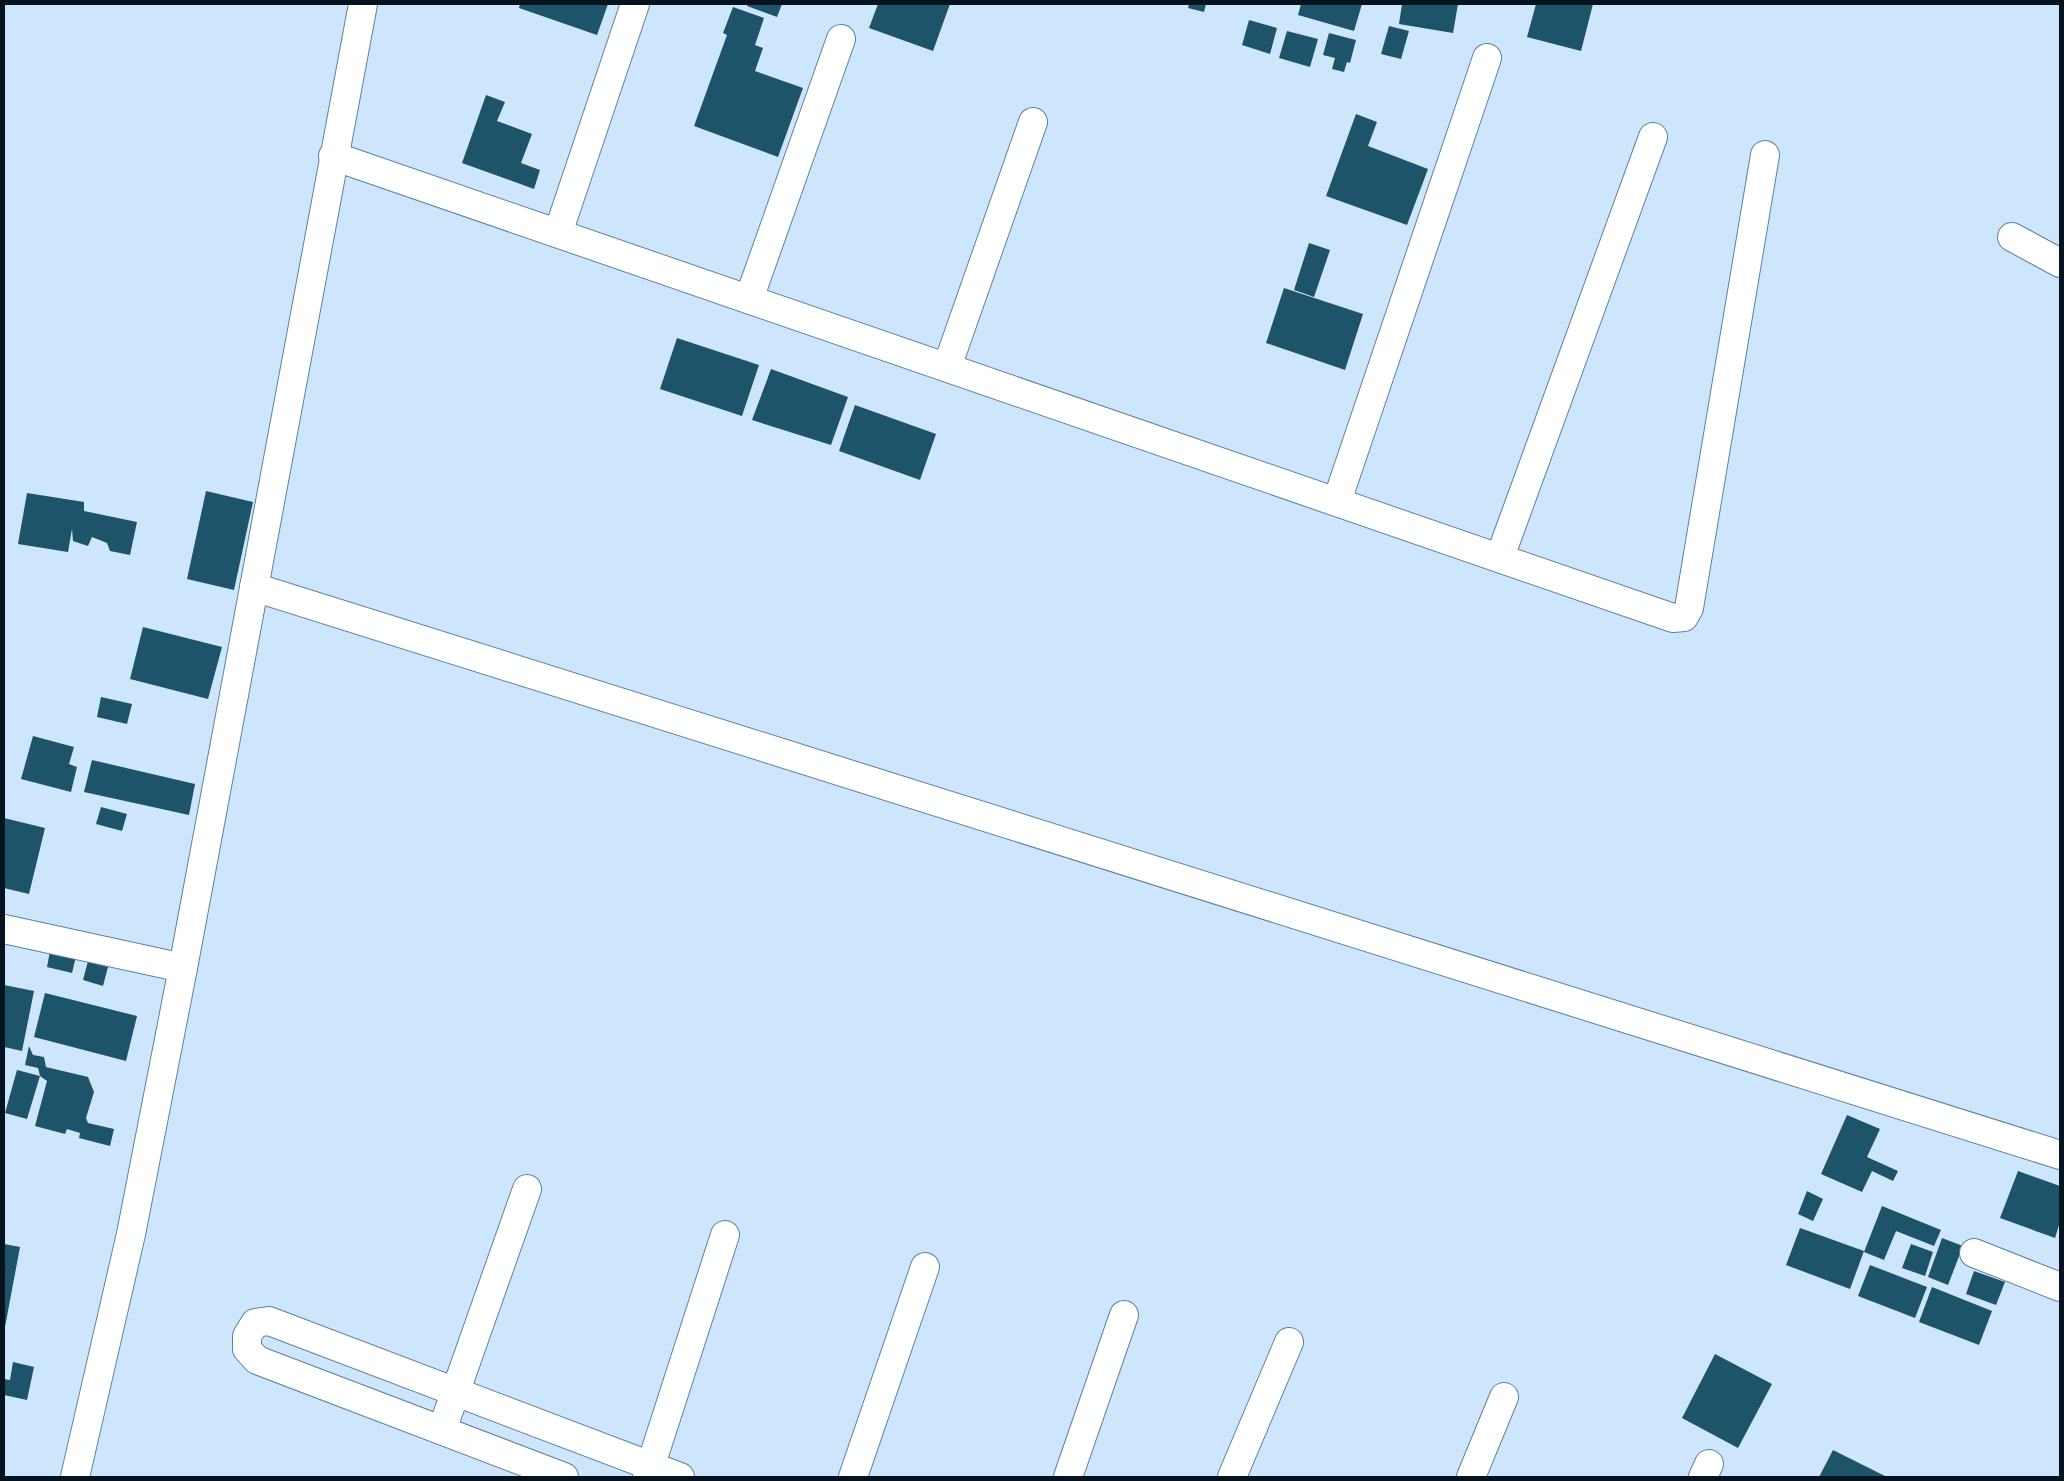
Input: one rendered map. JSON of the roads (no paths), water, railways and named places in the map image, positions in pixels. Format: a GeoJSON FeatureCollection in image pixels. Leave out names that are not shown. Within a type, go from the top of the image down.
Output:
{"type":"FeatureCollection","features":[{"type":"Feature","properties":{"kind":"street"},"geometry":{"type":"LineString","coordinates":[[75,1477],[131,1234],[184,968],[363,4]]}},
{"type":"Feature","properties":{"kind":"street"},"geometry":{"type":"LineString","coordinates":[[558,233],[635,4]]}},
{"type":"Feature","properties":{"kind":"street"},"geometry":{"type":"LineString","coordinates":[[749,299],[841,39]]}},
{"type":"Feature","properties":{"kind":"street"},"geometry":{"type":"LineString","coordinates":[[1337,501],[1487,58]]}},
{"type":"Feature","properties":{"kind":"street"},"geometry":{"type":"LineString","coordinates":[[946,367],[1033,122]]}},
{"type":"Feature","properties":{"kind":"street"},"geometry":{"type":"LineString","coordinates":[[1500,557],[1652,137]]}},
{"type":"Feature","properties":{"kind":"street"},"geometry":{"type":"LineString","coordinates":[[334,156],[1673,618],[1684,618],[1689,608],[1765,155]]}},
{"type":"Feature","properties":{"kind":"street"},"geometry":{"type":"LineString","coordinates":[[2012,237],[2060,264]]}},
{"type":"Feature","properties":{"kind":"street"},"geometry":{"type":"LineString","coordinates":[[254,587],[2060,1155]]}},
{"type":"Feature","properties":{"kind":"street"},"geometry":{"type":"LineString","coordinates":[[4,929],[184,968]]}},
{"type":"Feature","properties":{"kind":"street"},"geometry":{"type":"LineString","coordinates":[[442,1430],[527,1188]]}},
{"type":"Feature","properties":{"kind":"street"},"geometry":{"type":"LineString","coordinates":[[648,1472],[725,1235]]}},
{"type":"Feature","properties":{"kind":"street"},"geometry":{"type":"LineString","coordinates":[[1974,1253],[2060,1287]]}},
{"type":"Feature","properties":{"kind":"street"},"geometry":{"type":"LineString","coordinates":[[853,1477],[926,1267]]}},
{"type":"Feature","properties":{"kind":"street"},"geometry":{"type":"LineString","coordinates":[[1068,1477],[1124,1315]]}},
{"type":"Feature","properties":{"kind":"street"},"geometry":{"type":"LineString","coordinates":[[564,1477],[257,1360],[247,1349],[247,1336],[255,1323],[269,1321],[455,1392],[648,1472],[680,1477]]}},
{"type":"Feature","properties":{"kind":"street"},"geometry":{"type":"LineString","coordinates":[[1232,1477],[1288,1342]]}},
{"type":"Feature","properties":{"kind":"street"},"geometry":{"type":"LineString","coordinates":[[348,1394],[361,1356]]}},
{"type":"Feature","properties":{"kind":"street"},"geometry":{"type":"LineString","coordinates":[[1470,1477],[1504,1397]]}}]}
